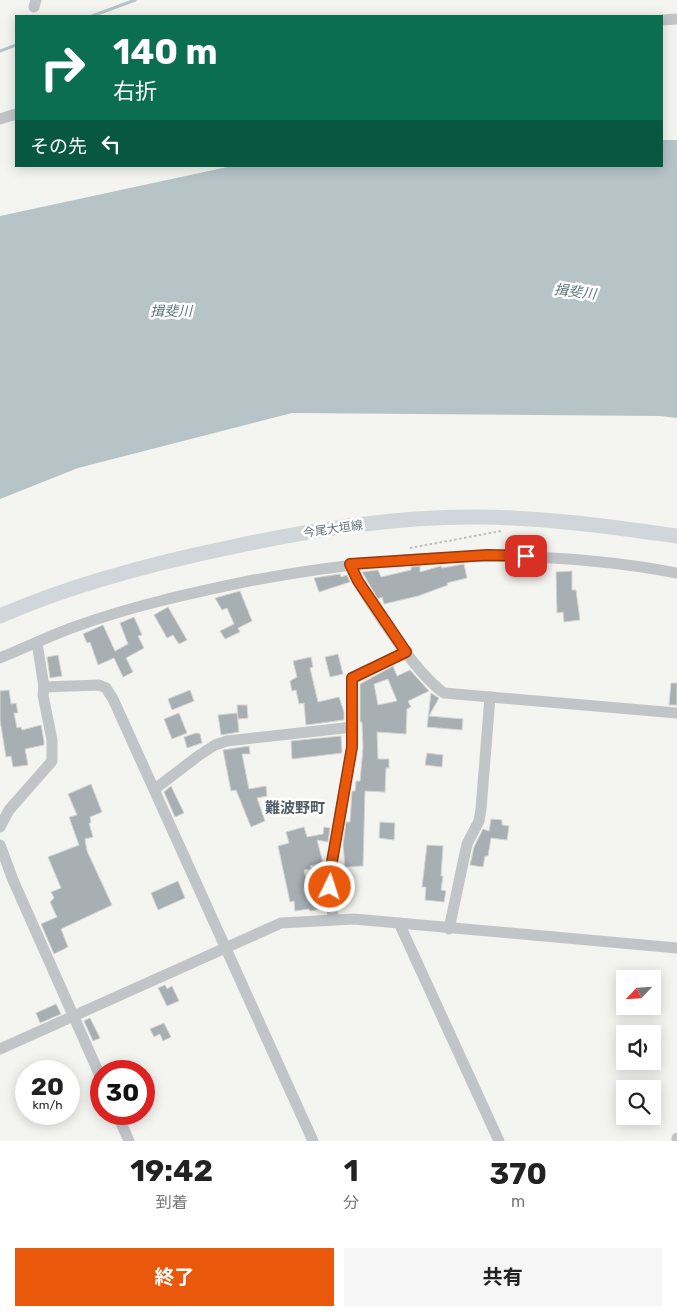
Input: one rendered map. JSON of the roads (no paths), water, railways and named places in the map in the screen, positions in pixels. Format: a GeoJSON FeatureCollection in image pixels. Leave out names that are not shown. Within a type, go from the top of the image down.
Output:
{"type":"FeatureCollection","features":[{"type":"Feature","properties":{"kind":"main road","name":"今尾大垣線"},"geometry":{"type":"LineString","coordinates":[[0,616],[50,595],[154,563],[290,535],[377,523],[480,517],[549,520],[677,536]]}},
{"type":"Feature","properties":{"kind":"street"},"geometry":{"type":"LineString","coordinates":[[663,20],[677,19]]}},
{"type":"Feature","properties":{"kind":"street"},"geometry":{"type":"LineString","coordinates":[[0,119],[15,114]]}},
{"type":"Feature","properties":{"kind":"street"},"geometry":{"type":"LineString","coordinates":[[0,658],[75,626],[139,606],[212,588],[350,564],[487,555],[585,559],[677,573]]}},
{"type":"Feature","properties":{"kind":"street"},"geometry":{"type":"LineString","coordinates":[[350,564],[358,581],[406,652],[435,687],[444,693],[677,713]]}},
{"type":"Feature","properties":{"kind":"street"},"geometry":{"type":"LineString","coordinates":[[0,827],[8,810],[52,761],[52,740],[43,695],[44,687],[37,643]]}},
{"type":"Feature","properties":{"kind":"street"},"geometry":{"type":"LineString","coordinates":[[333,919],[330,873],[352,747],[352,678],[406,652]]}},
{"type":"Feature","properties":{"kind":"street"},"geometry":{"type":"LineString","coordinates":[[44,687],[100,685],[106,688],[155,789],[313,1141]]}},
{"type":"Feature","properties":{"kind":"street"},"geometry":{"type":"LineString","coordinates":[[449,928],[467,844],[479,821],[490,697]]}},
{"type":"Feature","properties":{"kind":"street"},"geometry":{"type":"LineString","coordinates":[[155,789],[215,745],[226,741],[353,727]]}},
{"type":"Feature","properties":{"kind":"street"},"geometry":{"type":"LineString","coordinates":[[0,845],[13,880],[93,1060]]}},
{"type":"Feature","properties":{"kind":"street"},"geometry":{"type":"LineString","coordinates":[[0,1049],[281,923],[333,919],[399,923],[677,948]]}},
{"type":"Feature","properties":{"kind":"street"},"geometry":{"type":"LineString","coordinates":[[399,923],[499,1141]]}},
{"type":"Feature","properties":{"kind":"street"},"geometry":{"type":"LineString","coordinates":[[122,1125],[130,1141]]}},
{"type":"Feature","properties":{"kind":"water","name":"揖斐川"},"geometry":{"type":"Polygon","coordinates":[[[663,140],[677,140],[677,418],[660,416],[292,413],[78,468],[0,499],[0,216],[227,167],[663,167],[663,140]]]}},
{"type":"Feature","properties":{"kind":"waterway"},"geometry":{"type":"LineString","coordinates":[[95,15],[135,0]]}},
{"type":"Feature","properties":{"kind":"waterway"},"geometry":{"type":"LineString","coordinates":[[0,51],[15,45]]}},
{"type":"Feature","properties":{"kind":"district","name":"難波野町"},"geometry":{"type":"Point","coordinates":[295,808]}}]}
